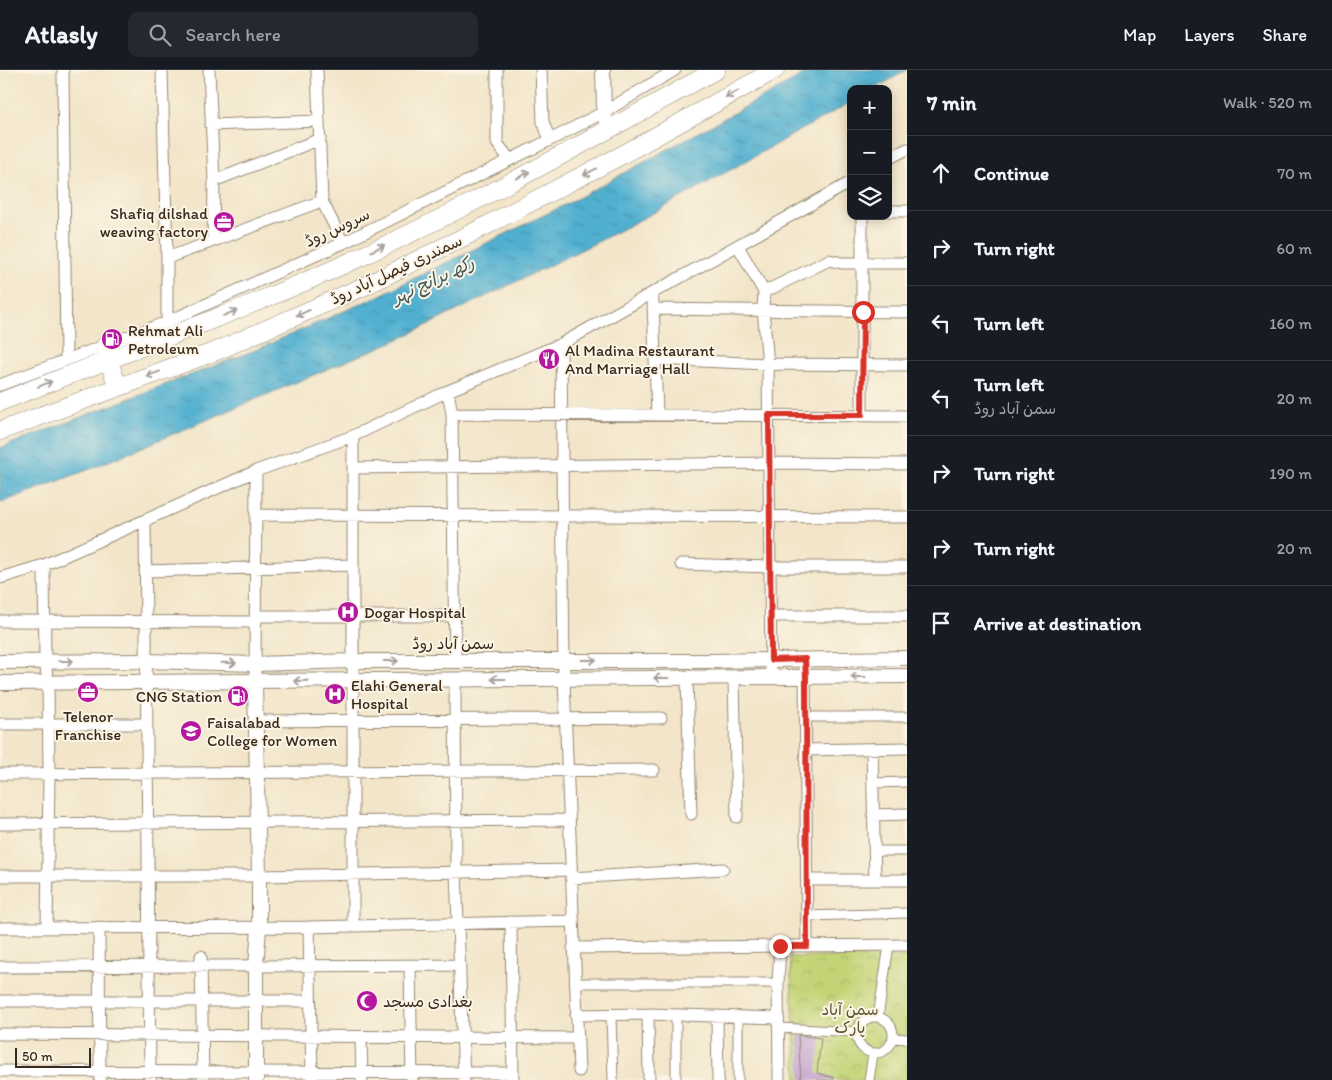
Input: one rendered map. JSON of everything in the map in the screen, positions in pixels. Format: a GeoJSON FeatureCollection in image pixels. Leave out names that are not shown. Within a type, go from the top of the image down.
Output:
{"type":"FeatureCollection","features":[{"type":"Feature","properties":{"kind":"main road","name":"سمندری فیصل آباد روڈ"},"geometry":{"type":"LineString","coordinates":[[0,402],[107,352],[209,322],[354,260],[460,208],[608,130],[716,70]]}},
{"type":"Feature","properties":{"kind":"main road","name":"سمندری فیصل آباد روڈ"},"geometry":{"type":"LineString","coordinates":[[0,431],[219,350],[376,280],[606,164],[775,70]]}},
{"type":"Feature","properties":{"kind":"main road"},"geometry":{"type":"LineString","coordinates":[[107,352],[118,387]]}},
{"type":"Feature","properties":{"kind":"street"},"geometry":{"type":"LineString","coordinates":[[63,70],[66,359]]}},
{"type":"Feature","properties":{"kind":"street"},"geometry":{"type":"LineString","coordinates":[[162,70],[167,322]]}},
{"type":"Feature","properties":{"kind":"street"},"geometry":{"type":"LineString","coordinates":[[208,70],[214,181],[213,242]]}},
{"type":"Feature","properties":{"kind":"street"},"geometry":{"type":"LineString","coordinates":[[317,70],[322,201],[343,243]]}},
{"type":"Feature","properties":{"kind":"street"},"geometry":{"type":"LineString","coordinates":[[497,70],[498,143],[510,160]]}},
{"type":"Feature","properties":{"kind":"street"},"geometry":{"type":"LineString","coordinates":[[541,70],[542,122],[550,140]]}},
{"type":"Feature","properties":{"kind":"street"},"geometry":{"type":"LineString","coordinates":[[603,70],[604,112],[608,130]]}},
{"type":"Feature","properties":{"kind":"street","name":"سروس روڈ"},"geometry":{"type":"LineString","coordinates":[[0,384],[66,359],[107,352],[167,322],[343,243],[604,112],[669,72]]}},
{"type":"Feature","properties":{"kind":"street"},"geometry":{"type":"LineString","coordinates":[[211,125],[319,121]]}},
{"type":"Feature","properties":{"kind":"street"},"geometry":{"type":"LineString","coordinates":[[214,181],[320,139]]}},
{"type":"Feature","properties":{"kind":"street"},"geometry":{"type":"LineString","coordinates":[[892,157],[907,149]]}},
{"type":"Feature","properties":{"kind":"street"},"geometry":{"type":"LineString","coordinates":[[892,159],[907,159]]}},
{"type":"Feature","properties":{"kind":"street"},"geometry":{"type":"LineString","coordinates":[[0,578],[44,565],[256,471],[353,436],[448,392],[561,344],[847,184]]}},
{"type":"Feature","properties":{"kind":"street"},"geometry":{"type":"LineString","coordinates":[[167,258],[322,201]]}},
{"type":"Feature","properties":{"kind":"street"},"geometry":{"type":"LineString","coordinates":[[892,211],[907,211]]}},
{"type":"Feature","properties":{"kind":"street"},"geometry":{"type":"LineString","coordinates":[[862,220],[862,415]]}},
{"type":"Feature","properties":{"kind":"street"},"geometry":{"type":"LineString","coordinates":[[738,246],[764,292],[763,309],[768,364],[769,415],[771,677]]}},
{"type":"Feature","properties":{"kind":"street"},"geometry":{"type":"LineString","coordinates":[[764,292],[829,260],[842,263],[907,263]]}},
{"type":"Feature","properties":{"kind":"street"},"geometry":{"type":"LineString","coordinates":[[653,293],[657,414]]}},
{"type":"Feature","properties":{"kind":"street"},"geometry":{"type":"LineString","coordinates":[[653,309],[907,312]]}},
{"type":"Feature","properties":{"kind":"street"},"geometry":{"type":"LineString","coordinates":[[561,344],[564,679],[576,1038],[579,1071]]}},
{"type":"Feature","properties":{"kind":"street"},"geometry":{"type":"LineString","coordinates":[[655,359],[768,364],[907,365]]}},
{"type":"Feature","properties":{"kind":"street"},"geometry":{"type":"LineString","coordinates":[[448,392],[452,414],[455,661]]}},
{"type":"Feature","properties":{"kind":"street"},"geometry":{"type":"LineString","coordinates":[[452,414],[907,416]]}},
{"type":"Feature","properties":{"kind":"street"},"geometry":{"type":"LineString","coordinates":[[353,436],[353,926]]}},
{"type":"Feature","properties":{"kind":"street"},"geometry":{"type":"LineString","coordinates":[[353,468],[769,463],[907,464]]}},
{"type":"Feature","properties":{"kind":"street"},"geometry":{"type":"LineString","coordinates":[[256,471],[256,721],[259,876],[259,928],[256,966],[256,1076]]}},
{"type":"Feature","properties":{"kind":"street"},"geometry":{"type":"LineString","coordinates":[[256,515],[562,517],[907,516]]}},
{"type":"Feature","properties":{"kind":"street"},"geometry":{"type":"LineString","coordinates":[[144,520],[150,1076]]}},
{"type":"Feature","properties":{"kind":"street"},"geometry":{"type":"LineString","coordinates":[[681,564],[770,567],[907,567]]}},
{"type":"Feature","properties":{"kind":"street"},"geometry":{"type":"LineString","coordinates":[[44,565],[49,773],[47,928]]}},
{"type":"Feature","properties":{"kind":"street"},"geometry":{"type":"LineString","coordinates":[[145,571],[353,565]]}},
{"type":"Feature","properties":{"kind":"street"},"geometry":{"type":"LineString","coordinates":[[0,622],[454,616]]}},
{"type":"Feature","properties":{"kind":"street"},"geometry":{"type":"LineString","coordinates":[[770,616],[907,616]]}},
{"type":"Feature","properties":{"kind":"street","name":"سمن آباد روڈ"},"geometry":{"type":"LineString","coordinates":[[0,662],[146,661],[256,664],[353,661],[907,658]]}},
{"type":"Feature","properties":{"kind":"street"},"geometry":{"type":"LineString","coordinates":[[805,659],[807,946]]}},
{"type":"Feature","properties":{"kind":"street"},"geometry":{"type":"LineString","coordinates":[[0,683],[907,676]]}},
{"type":"Feature","properties":{"kind":"street"},"geometry":{"type":"LineString","coordinates":[[687,678],[691,814]]}},
{"type":"Feature","properties":{"kind":"street"},"geometry":{"type":"LineString","coordinates":[[734,678],[737,817]]}},
{"type":"Feature","properties":{"kind":"street"},"geometry":{"type":"LineString","coordinates":[[455,680],[456,872],[464,1076]]}},
{"type":"Feature","properties":{"kind":"street"},"geometry":{"type":"LineString","coordinates":[[806,718],[907,717]]}},
{"type":"Feature","properties":{"kind":"street"},"geometry":{"type":"LineString","coordinates":[[256,721],[661,718]]}},
{"type":"Feature","properties":{"kind":"street"},"geometry":{"type":"LineString","coordinates":[[0,724],[146,724]]}},
{"type":"Feature","properties":{"kind":"street"},"geometry":{"type":"LineString","coordinates":[[806,750],[907,748]]}},
{"type":"Feature","properties":{"kind":"street"},"geometry":{"type":"LineString","coordinates":[[872,749],[875,880]]}},
{"type":"Feature","properties":{"kind":"street"},"geometry":{"type":"LineString","coordinates":[[0,774],[654,770]]}},
{"type":"Feature","properties":{"kind":"street"},"geometry":{"type":"LineString","coordinates":[[873,783],[907,782]]}},
{"type":"Feature","properties":{"kind":"street"},"geometry":{"type":"LineString","coordinates":[[874,815],[907,814]]}},
{"type":"Feature","properties":{"kind":"street"},"geometry":{"type":"LineString","coordinates":[[0,824],[569,820]]}},
{"type":"Feature","properties":{"kind":"street"},"geometry":{"type":"LineString","coordinates":[[874,851],[907,851]]}},
{"type":"Feature","properties":{"kind":"street"},"geometry":{"type":"LineString","coordinates":[[0,876],[148,877],[456,872],[571,874],[723,869]]}},
{"type":"Feature","properties":{"kind":"street"},"geometry":{"type":"LineString","coordinates":[[807,880],[907,880]]}},
{"type":"Feature","properties":{"kind":"street"},"geometry":{"type":"LineString","coordinates":[[807,916],[907,913]]}},
{"type":"Feature","properties":{"kind":"street"},"geometry":{"type":"LineString","coordinates":[[0,928],[259,928],[572,921]]}},
{"type":"Feature","properties":{"kind":"street"},"geometry":{"type":"LineString","coordinates":[[0,1071],[150,1076],[513,1076],[511,922]]}},
{"type":"Feature","properties":{"kind":"street"},"geometry":{"type":"LineString","coordinates":[[99,927],[100,1075]]}},
{"type":"Feature","properties":{"kind":"street"},"geometry":{"type":"LineString","coordinates":[[309,927],[312,1076]]}},
{"type":"Feature","properties":{"kind":"street"},"geometry":{"type":"LineString","coordinates":[[878,1017],[889,945]]}},
{"type":"Feature","properties":{"kind":"street"},"geometry":{"type":"LineString","coordinates":[[574,948],[907,945]]}},
{"type":"Feature","properties":{"kind":"street"},"geometry":{"type":"LineString","coordinates":[[779,1080],[778,983],[780,946]]}},
{"type":"Feature","properties":{"kind":"street"},"geometry":{"type":"LineString","coordinates":[[0,967],[149,966],[201,961],[256,966],[460,965]]}},
{"type":"Feature","properties":{"kind":"street"},"geometry":{"type":"LineString","coordinates":[[201,961],[203,1076]]}},
{"type":"Feature","properties":{"kind":"street"},"geometry":{"type":"LineString","coordinates":[[410,965],[412,1076]]}},
{"type":"Feature","properties":{"kind":"street"},"geometry":{"type":"LineString","coordinates":[[575,983],[778,983]]}},
{"type":"Feature","properties":{"kind":"street"},"geometry":{"type":"LineString","coordinates":[[0,1001],[310,1000]]}},
{"type":"Feature","properties":{"kind":"street"},"geometry":{"type":"LineString","coordinates":[[648,1014],[649,1080]]}},
{"type":"Feature","properties":{"kind":"street"},"geometry":{"type":"LineString","coordinates":[[576,1015],[738,1016],[856,1032]]}},
{"type":"Feature","properties":{"kind":"street"},"geometry":{"type":"LineString","coordinates":[[611,1015],[613,1080]]}},
{"type":"Feature","properties":{"kind":"street"},"geometry":{"type":"LineString","coordinates":[[676,1016],[676,1080]]}},
{"type":"Feature","properties":{"kind":"street"},"geometry":{"type":"LineString","coordinates":[[717,1016],[718,1080]]}},
{"type":"Feature","properties":{"kind":"street"},"geometry":{"type":"LineString","coordinates":[[738,1016],[738,1080]]}},
{"type":"Feature","properties":{"kind":"street"},"geometry":{"type":"LineString","coordinates":[[878,1017],[890,1024],[894,1038],[886,1050],[872,1054],[860,1046],[856,1032],[864,1020],[878,1017]]}},
{"type":"Feature","properties":{"kind":"street"},"geometry":{"type":"LineString","coordinates":[[0,1034],[311,1037],[513,1036],[576,1038]]}},
{"type":"Feature","properties":{"kind":"street"},"geometry":{"type":"LineString","coordinates":[[361,1037],[361,1076]]}},
{"type":"Feature","properties":{"kind":"street"},"geometry":{"type":"LineString","coordinates":[[894,1038],[907,1039]]}},
{"type":"Feature","properties":{"kind":"street"},"geometry":{"type":"LineString","coordinates":[[869,1080],[872,1054]]}},
{"type":"Feature","properties":{"kind":"green space","name":"سمن آباد پارک"},"geometry":{"type":"Polygon","coordinates":[[[790,957],[907,957],[907,1080],[797,1080],[790,957]]]}},
{"type":"Feature","properties":{"kind":"water","name":"رکھ برانچ نہر"},"geometry":{"type":"Polygon","coordinates":[[[813,70],[907,70],[881,85],[847,85],[847,104],[657,211],[399,339],[90,469],[0,503],[0,448],[253,351],[374,298],[569,203],[813,70]]]}},
{"type":"Feature","properties":{"kind":"building"},"geometry":{"type":"Polygon","coordinates":[[[798,1035],[821,1038],[817,1073],[834,1078],[834,1080],[801,1080],[798,1035]]]}},
{"type":"Feature","properties":{"kind":"place","name":"Shafiq dilshad weaving factory"},"geometry":{"type":"Point","coordinates":[224,222]}},
{"type":"Feature","properties":{"kind":"place","name":"Rehmat Ali Petroleum"},"geometry":{"type":"Point","coordinates":[112,339]}},
{"type":"Feature","properties":{"kind":"place","name":"Al Madina Restaurant And Marriage Hall"},"geometry":{"type":"Point","coordinates":[549,359]}},
{"type":"Feature","properties":{"kind":"place","name":"Dogar Hospital"},"geometry":{"type":"Point","coordinates":[348,612]}},
{"type":"Feature","properties":{"kind":"place","name":"Telenor Franchise"},"geometry":{"type":"Point","coordinates":[88,692]}},
{"type":"Feature","properties":{"kind":"place","name":"Elahi General Hospital"},"geometry":{"type":"Point","coordinates":[335,694]}},
{"type":"Feature","properties":{"kind":"place","name":"CNG Station"},"geometry":{"type":"Point","coordinates":[238,696]}},
{"type":"Feature","properties":{"kind":"place","name":"Faisalabad College for Women"},"geometry":{"type":"Point","coordinates":[191,731]}},
{"type":"Feature","properties":{"kind":"place","name":"بغدادی مسجد"},"geometry":{"type":"Point","coordinates":[367,1001]}},
{"type":"Feature","properties":{"kind":"route"},"geometry":{"type":"LineString","coordinates":[[780,946],[807,946],[806,677],[805,659],[771,660],[769,415],[862,415],[863,312]]}}]}
